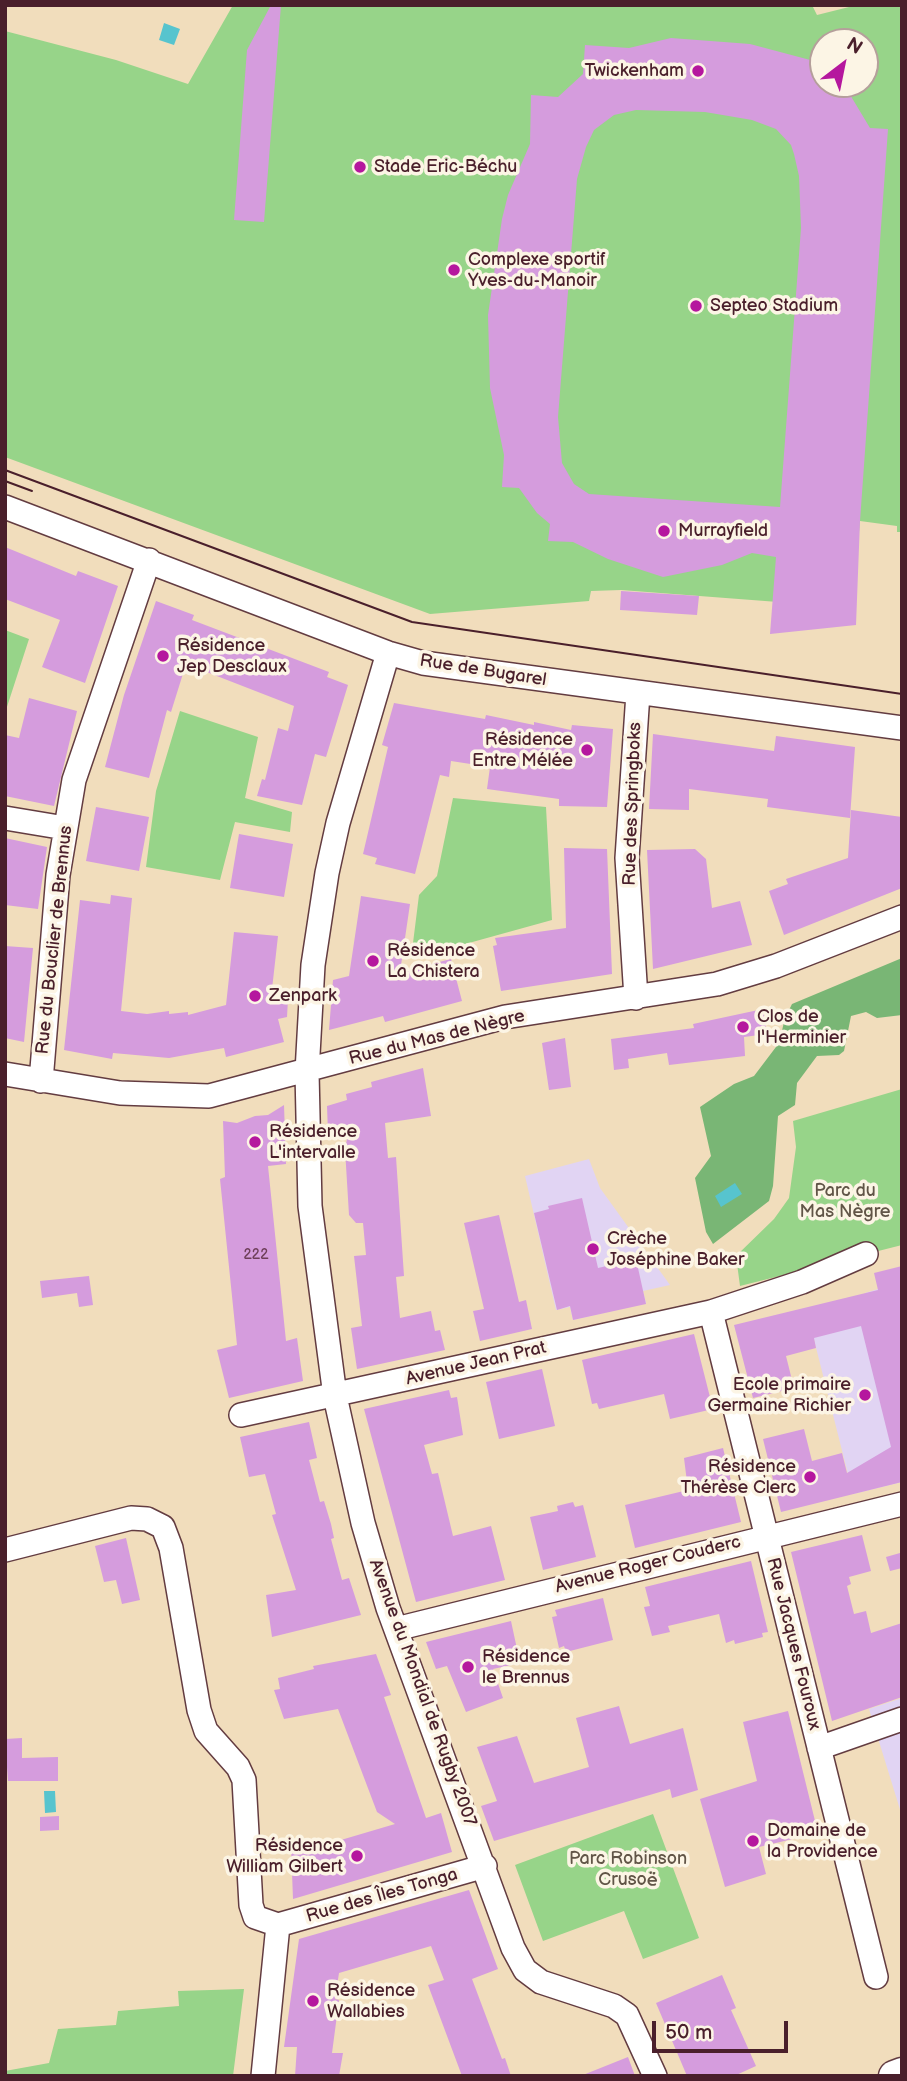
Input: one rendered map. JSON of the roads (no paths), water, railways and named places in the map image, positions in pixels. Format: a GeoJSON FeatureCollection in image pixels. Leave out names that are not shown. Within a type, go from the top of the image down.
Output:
{"type":"FeatureCollection","features":[{"type":"Feature","properties":{"kind":"main road"},"geometry":{"type":"LineString","coordinates":[[894,2076],[902,2073]]}},
{"type":"Feature","properties":{"kind":"street","name":"Rue de Bugarel"},"geometry":{"type":"LineString","coordinates":[[5,508],[149,560],[388,653],[449,669],[902,728]]}},
{"type":"Feature","properties":{"kind":"street","name":"Rue du Bouclier de Brennus"},"geometry":{"type":"LineString","coordinates":[[41,1081],[65,828],[74,780],[149,560]]}},
{"type":"Feature","properties":{"kind":"street","name":"Avenue du Mondial de Rugby 2007"},"geometry":{"type":"LineString","coordinates":[[388,653],[350,776],[327,873],[313,965],[307,1072],[310,1206],[335,1396],[363,1523],[396,1629],[513,1948],[525,1970],[548,1986],[614,2006],[627,2015],[655,2076]]}},
{"type":"Feature","properties":{"kind":"street","name":"Rue des Springboks"},"geometry":{"type":"LineString","coordinates":[[636,998],[627,858],[638,694]]}},
{"type":"Feature","properties":{"kind":"street"},"geometry":{"type":"LineString","coordinates":[[5,818],[65,828]]}},
{"type":"Feature","properties":{"kind":"street","name":"Rue du Mas de Nègre"},"geometry":{"type":"LineString","coordinates":[[5,1074],[120,1093],[209,1096],[505,1017],[717,984],[776,965],[902,917]]}},
{"type":"Feature","properties":{"kind":"street","name":"Avenue Jean Prat"},"geometry":{"type":"LineString","coordinates":[[241,1415],[711,1312],[803,1282],[866,1254]]}},
{"type":"Feature","properties":{"kind":"street","name":"Rue Jacques Fouroux"},"geometry":{"type":"LineString","coordinates":[[711,1312],[876,1977]]}},
{"type":"Feature","properties":{"kind":"street","name":"Avenue Roger Couderc"},"geometry":{"type":"LineString","coordinates":[[396,1629],[765,1535],[902,1504]]}},
{"type":"Feature","properties":{"kind":"street"},"geometry":{"type":"LineString","coordinates":[[5,1550],[131,1518],[147,1519],[163,1527],[171,1548],[199,1710],[206,1731],[238,1767],[244,1780],[251,1905],[255,1917],[278,1925],[263,2076]]}},
{"type":"Feature","properties":{"kind":"street"},"geometry":{"type":"LineString","coordinates":[[819,1748],[897,1721]]}},
{"type":"Feature","properties":{"kind":"street","name":"Rue des Îles Tonga"},"geometry":{"type":"LineString","coordinates":[[278,1925],[485,1866]]}},
{"type":"Feature","properties":{"kind":"water"},"geometry":{"type":"Polygon","coordinates":[[[164,23],[180,29],[174,45],[159,40],[164,23]]]}},
{"type":"Feature","properties":{"kind":"water"},"geometry":{"type":"Polygon","coordinates":[[[735,1183],[742,1194],[721,1207],[715,1196],[735,1183]]]}},
{"type":"Feature","properties":{"kind":"water"},"geometry":{"type":"Polygon","coordinates":[[[44,1791],[55,1791],[56,1812],[45,1813],[44,1791]]]}},
{"type":"Feature","properties":{"kind":"tram line"},"geometry":{"type":"LineString","coordinates":[[5,470],[412,622],[902,694]]}},
{"type":"Feature","properties":{"kind":"tram line"},"geometry":{"type":"LineString","coordinates":[[5,481],[32,491]]}},
{"type":"Feature","properties":{"kind":"place","name":"Twickenham"},"geometry":{"type":"Point","coordinates":[698,71]}},
{"type":"Feature","properties":{"kind":"place","name":"Stade Eric-Béchu"},"geometry":{"type":"Point","coordinates":[360,167]}},
{"type":"Feature","properties":{"kind":"place","name":"Complexe sportif Yves-du-Manoir"},"geometry":{"type":"Point","coordinates":[454,270]}},
{"type":"Feature","properties":{"kind":"place","name":"Septeo Stadium"},"geometry":{"type":"Point","coordinates":[696,306]}},
{"type":"Feature","properties":{"kind":"place","name":"Murrayfield"},"geometry":{"type":"Point","coordinates":[664,531]}},
{"type":"Feature","properties":{"kind":"place","name":"Résidence Jep Desclaux"},"geometry":{"type":"Point","coordinates":[163,656]}},
{"type":"Feature","properties":{"kind":"place","name":"Résidence Entre Mélée"},"geometry":{"type":"Point","coordinates":[587,750]}},
{"type":"Feature","properties":{"kind":"place","name":"Résidence La Chistera"},"geometry":{"type":"Point","coordinates":[373,961]}},
{"type":"Feature","properties":{"kind":"place","name":"Zenpark"},"geometry":{"type":"Point","coordinates":[255,996]}},
{"type":"Feature","properties":{"kind":"place","name":"Clos de l'Herminier"},"geometry":{"type":"Point","coordinates":[743,1027]}},
{"type":"Feature","properties":{"kind":"place","name":"Résidence L'intervalle"},"geometry":{"type":"Point","coordinates":[255,1142]}},
{"type":"Feature","properties":{"kind":"place","name":"Crèche Joséphine Baker"},"geometry":{"type":"Point","coordinates":[593,1249]}},
{"type":"Feature","properties":{"kind":"place","name":"Ecole primaire Germaine Richier"},"geometry":{"type":"Point","coordinates":[865,1395]}},
{"type":"Feature","properties":{"kind":"place","name":"Résidence Thérèse Clerc"},"geometry":{"type":"Point","coordinates":[810,1477]}},
{"type":"Feature","properties":{"kind":"place","name":"Résidence le Brennus"},"geometry":{"type":"Point","coordinates":[468,1667]}},
{"type":"Feature","properties":{"kind":"place","name":"Domaine de la Providence"},"geometry":{"type":"Point","coordinates":[753,1841]}},
{"type":"Feature","properties":{"kind":"place","name":"Résidence William Gilbert"},"geometry":{"type":"Point","coordinates":[357,1856]}},
{"type":"Feature","properties":{"kind":"place","name":"Résidence Wallabies"},"geometry":{"type":"Point","coordinates":[313,2001]}},
{"type":"Feature","properties":{"kind":"park label","name":"Parc du Mas Nègre"},"geometry":{"type":"Point","coordinates":[845,1201]}},
{"type":"Feature","properties":{"kind":"park label","name":"Parc Robinson Crusoë"},"geometry":{"type":"Point","coordinates":[628,1869]}}]}
